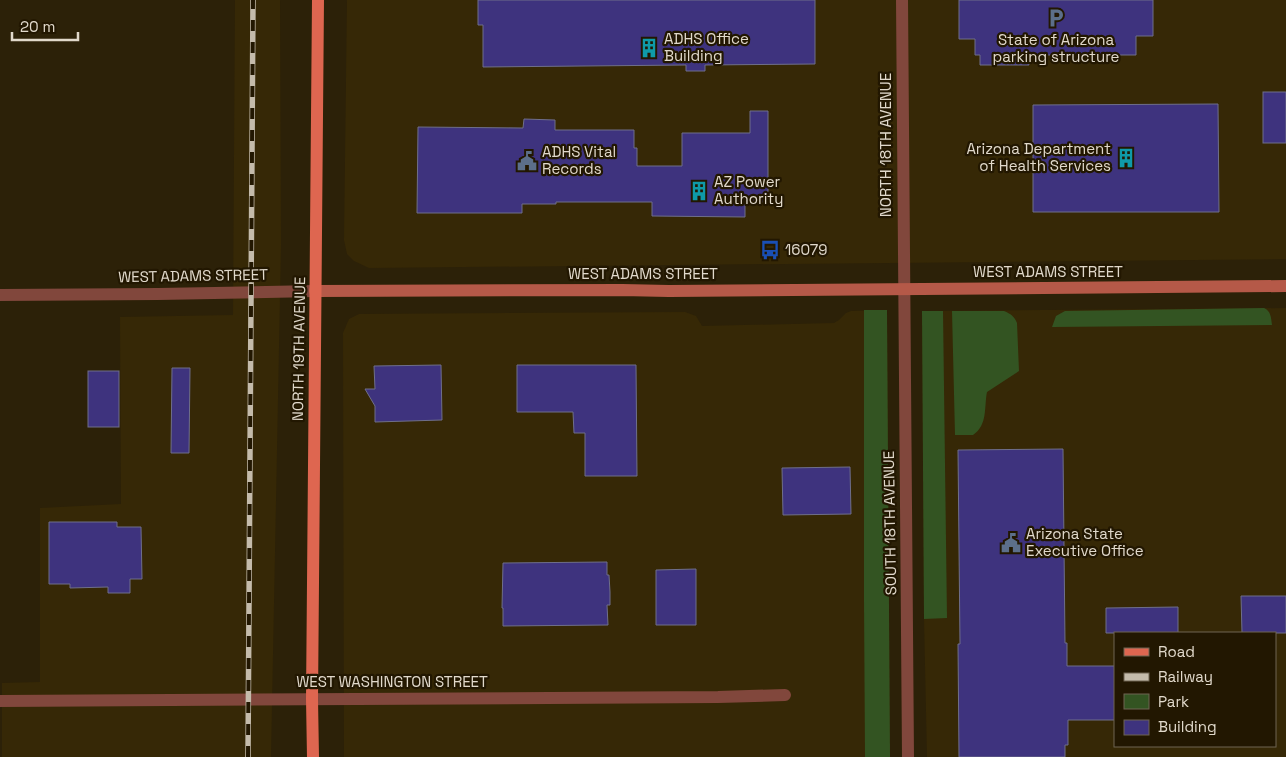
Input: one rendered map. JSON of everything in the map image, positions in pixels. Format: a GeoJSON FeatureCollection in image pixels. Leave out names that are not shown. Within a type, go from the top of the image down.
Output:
{"type":"FeatureCollection","features":[{"type":"Feature","properties":{"kind":"main road","name":"NORTH 19TH AVENUE"},"geometry":{"type":"LineString","coordinates":[[313,757],[318,0]]}},
{"type":"Feature","properties":{"kind":"main road","name":"WEST ADAMS STREET"},"geometry":{"type":"LineString","coordinates":[[316,291],[669,291],[1286,286]]}},
{"type":"Feature","properties":{"kind":"street","name":"NORTH 18TH AVENUE"},"geometry":{"type":"LineString","coordinates":[[902,0],[903,289]]}},
{"type":"Feature","properties":{"kind":"street","name":"SOUTH 18TH AVENUE"},"geometry":{"type":"LineString","coordinates":[[903,289],[908,757]]}},
{"type":"Feature","properties":{"kind":"street","name":"WEST ADAMS STREET"},"geometry":{"type":"LineString","coordinates":[[0,295],[316,291]]}},
{"type":"Feature","properties":{"kind":"street","name":"WEST WASHINGTON STREET"},"geometry":{"type":"LineString","coordinates":[[0,701],[785,695]]}},
{"type":"Feature","properties":{"kind":"shaded area"},"geometry":{"type":"Polygon","coordinates":[[[235,0],[280,0],[281,245],[271,757],[2,757],[2,683],[40,682],[40,508],[121,504],[120,317],[233,315],[235,0]]]}},
{"type":"Feature","properties":{"kind":"shaded area"},"geometry":{"type":"Polygon","coordinates":[[[347,0],[1286,0],[1286,259],[369,268],[354,261],[347,254],[344,240],[347,0]]]}},
{"type":"Feature","properties":{"kind":"shaded area"},"geometry":{"type":"Polygon","coordinates":[[[1286,308],[1286,757],[927,757],[922,311],[1286,308]]]}},
{"type":"Feature","properties":{"kind":"shaded area"},"geometry":{"type":"Polygon","coordinates":[[[887,310],[890,757],[344,757],[343,333],[349,319],[359,314],[685,312],[696,316],[702,326],[834,323],[851,311],[887,310]]]}},
{"type":"Feature","properties":{"kind":"green space"},"geometry":{"type":"Polygon","coordinates":[[[1264,308],[1271,317],[1272,325],[1052,327],[1056,316],[1065,311],[1264,308]]]}},
{"type":"Feature","properties":{"kind":"green space"},"geometry":{"type":"Polygon","coordinates":[[[864,310],[887,310],[890,757],[865,757],[864,310]]]}},
{"type":"Feature","properties":{"kind":"green space"},"geometry":{"type":"Polygon","coordinates":[[[922,311],[943,311],[947,618],[924,619],[922,311]]]}},
{"type":"Feature","properties":{"kind":"green space"},"geometry":{"type":"Polygon","coordinates":[[[952,311],[1004,311],[1012,316],[1017,323],[1019,371],[987,392],[983,421],[978,431],[973,435],[955,435],[952,311]]]}},
{"type":"Feature","properties":{"kind":"building","name":"ADHS Office Building"},"geometry":{"type":"Polygon","coordinates":[[[478,0],[815,0],[815,64],[705,65],[705,71],[686,71],[686,65],[483,67],[483,25],[478,25],[478,0]]]}},
{"type":"Feature","properties":{"kind":"building","name":"State of Arizona parking structure"},"geometry":{"type":"Polygon","coordinates":[[[959,0],[1153,0],[1153,36],[1136,36],[1136,55],[1029,55],[1029,65],[980,65],[980,55],[975,55],[975,39],[959,39],[959,0]]]}},
{"type":"Feature","properties":{"kind":"building"},"geometry":{"type":"Polygon","coordinates":[[[1263,92],[1286,92],[1286,143],[1263,143],[1263,92]]]}},
{"type":"Feature","properties":{"kind":"building","name":"Arizona Department of Health Services"},"geometry":{"type":"Polygon","coordinates":[[[1218,104],[1219,212],[1033,212],[1033,105],[1218,104]]]}},
{"type":"Feature","properties":{"kind":"building","name":"ADHS Vital Records"},"geometry":{"type":"Polygon","coordinates":[[[750,111],[768,111],[768,202],[745,202],[745,217],[652,216],[652,202],[522,204],[522,213],[417,213],[418,127],[523,128],[524,119],[555,120],[555,130],[634,130],[637,166],[682,166],[682,133],[750,133],[750,111]]]}},
{"type":"Feature","properties":{"kind":"building"},"geometry":{"type":"Polygon","coordinates":[[[441,365],[442,420],[375,422],[375,406],[365,389],[375,389],[374,366],[441,365]]]}},
{"type":"Feature","properties":{"kind":"building"},"geometry":{"type":"Polygon","coordinates":[[[517,365],[636,365],[637,476],[585,476],[585,433],[574,433],[573,412],[517,412],[517,365]]]}},
{"type":"Feature","properties":{"kind":"building"},"geometry":{"type":"Polygon","coordinates":[[[172,368],[190,368],[189,453],[171,453],[172,368]]]}},
{"type":"Feature","properties":{"kind":"building"},"geometry":{"type":"Polygon","coordinates":[[[88,371],[119,371],[119,427],[88,427],[88,371]]]}},
{"type":"Feature","properties":{"kind":"building","name":"Arizona State Executive Office"},"geometry":{"type":"Polygon","coordinates":[[[1063,449],[1065,643],[1067,643],[1067,666],[1114,666],[1114,720],[1068,720],[1068,745],[1065,745],[1065,757],[959,757],[958,450],[1063,449]]]}},
{"type":"Feature","properties":{"kind":"building"},"geometry":{"type":"Polygon","coordinates":[[[850,467],[851,514],[783,515],[782,468],[850,467]]]}},
{"type":"Feature","properties":{"kind":"building"},"geometry":{"type":"Polygon","coordinates":[[[49,522],[117,522],[117,527],[141,527],[142,579],[130,579],[130,593],[108,593],[108,587],[70,588],[70,584],[49,584],[49,522]]]}},
{"type":"Feature","properties":{"kind":"building"},"geometry":{"type":"Polygon","coordinates":[[[607,562],[610,592],[610,605],[607,605],[608,625],[503,626],[503,563],[607,562]]]}},
{"type":"Feature","properties":{"kind":"building"},"geometry":{"type":"Polygon","coordinates":[[[696,569],[696,625],[656,625],[656,570],[696,569]]]}},
{"type":"Feature","properties":{"kind":"building"},"geometry":{"type":"Polygon","coordinates":[[[1241,596],[1286,596],[1286,633],[1242,632],[1241,596]]]}},
{"type":"Feature","properties":{"kind":"building"},"geometry":{"type":"Polygon","coordinates":[[[1178,607],[1178,632],[1106,633],[1106,608],[1178,607]]]}},
{"type":"Feature","properties":{"kind":"railway"},"geometry":{"type":"LineString","coordinates":[[248,757],[253,0]]}},
{"type":"Feature","properties":{"kind":"place","name":"State of Arizona parking structure"},"geometry":{"type":"Point","coordinates":[1056,18]}},
{"type":"Feature","properties":{"kind":"place","name":"ADHS Office Building"},"geometry":{"type":"Point","coordinates":[649,48]}},
{"type":"Feature","properties":{"kind":"place","name":"Arizona Department of Health Services"},"geometry":{"type":"Point","coordinates":[1126,158]}},
{"type":"Feature","properties":{"kind":"place","name":"ADHS Vital Records"},"geometry":{"type":"Point","coordinates":[527,161]}},
{"type":"Feature","properties":{"kind":"place","name":"AZ Power Authority"},"geometry":{"type":"Point","coordinates":[699,191]}},
{"type":"Feature","properties":{"kind":"place","name":"16079"},"geometry":{"type":"Point","coordinates":[770,250]}},
{"type":"Feature","properties":{"kind":"place","name":"Arizona State Executive Office"},"geometry":{"type":"Point","coordinates":[1011,543]}}]}
